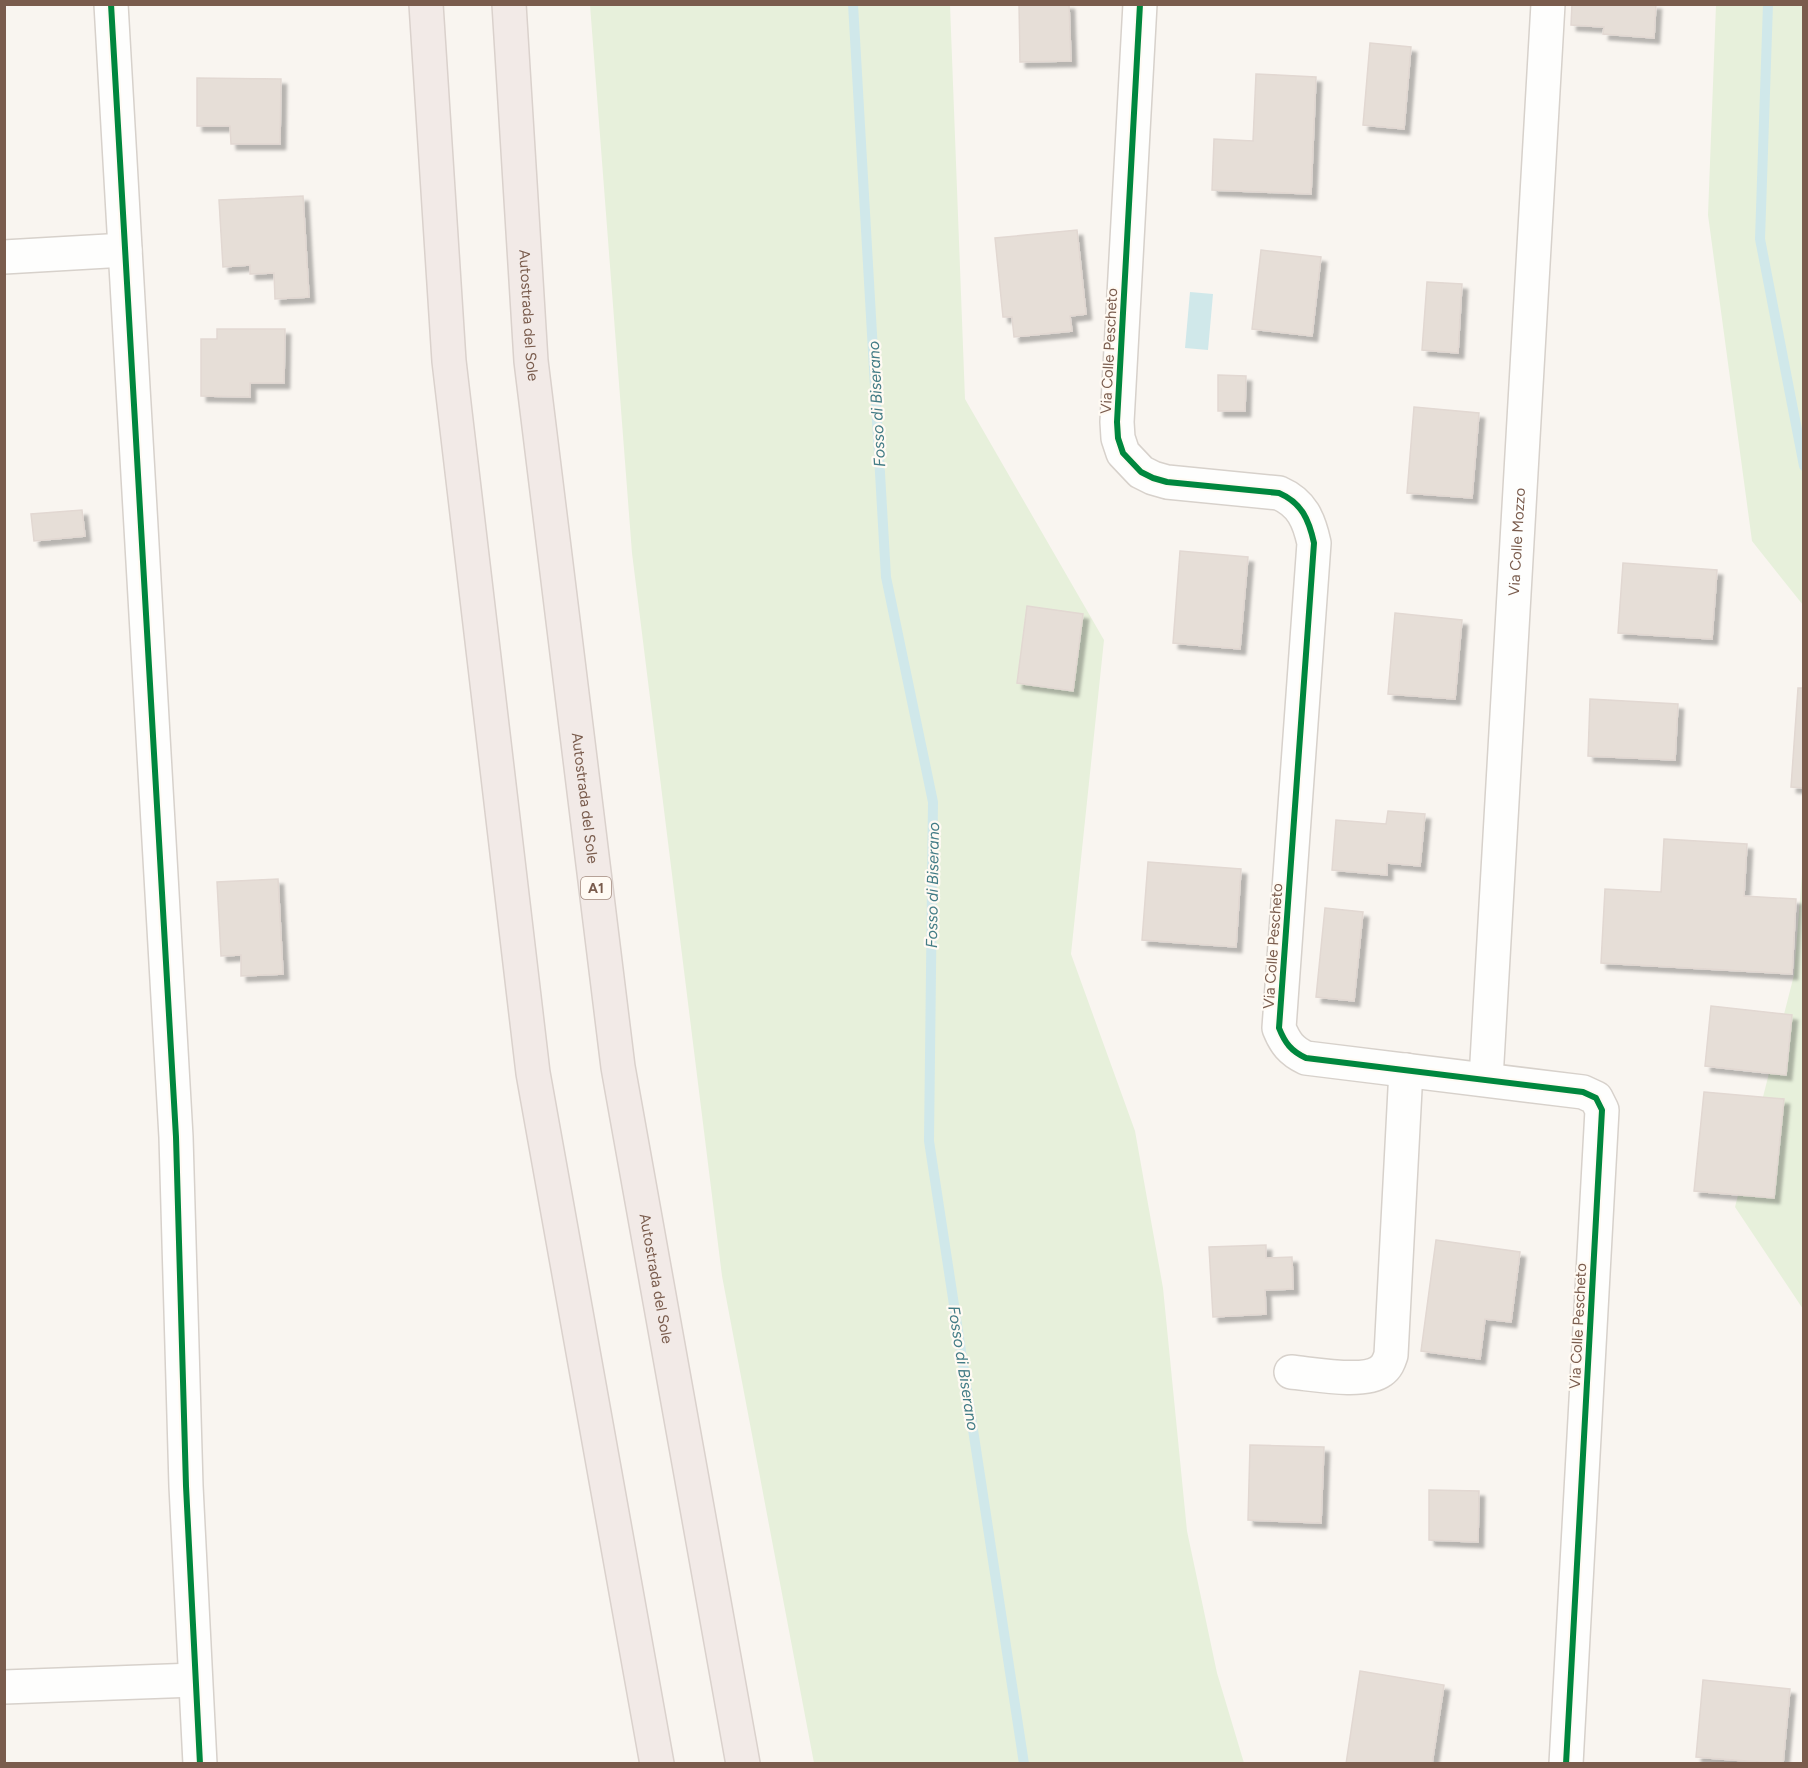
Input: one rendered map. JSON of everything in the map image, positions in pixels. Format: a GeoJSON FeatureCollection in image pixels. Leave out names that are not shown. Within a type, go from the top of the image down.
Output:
{"type":"FeatureCollection","features":[{"type":"Feature","properties":{"kind":"highway"},"geometry":{"type":"LineString","coordinates":[[426,4],[449,361],[533,1073],[657,1764]]}},
{"type":"Feature","properties":{"kind":"highway","name":"Autostrada del Sole"},"geometry":{"type":"LineString","coordinates":[[509,4],[531,361],[618,1067],[742,1764]]}},
{"type":"Feature","properties":{"kind":"street"},"geometry":{"type":"LineString","coordinates":[[111,4],[176,1137],[185,1474],[200,1764]]}},
{"type":"Feature","properties":{"kind":"street","name":"Via Colle Pescheto"},"geometry":{"type":"LineString","coordinates":[[1140,4],[1117,422],[1118,438],[1123,453],[1131,464],[1154,478],[1167,482],[1279,493],[1292,500],[1304,512],[1314,543],[1279,1028],[1289,1048],[1306,1058],[1586,1092],[1598,1100],[1602,1110],[1566,1764]]}},
{"type":"Feature","properties":{"kind":"street","name":"Via Colle Mozzo"},"geometry":{"type":"LineString","coordinates":[[1486,1079],[1548,4]]}},
{"type":"Feature","properties":{"kind":"street"},"geometry":{"type":"LineString","coordinates":[[4,256],[125,250]]}},
{"type":"Feature","properties":{"kind":"street"},"geometry":{"type":"LineString","coordinates":[[1291,1372],[1370,1376],[1380,1372],[1387,1365],[1391,1355],[1406,1070]]}},
{"type":"Feature","properties":{"kind":"street"},"geometry":{"type":"LineString","coordinates":[[4,1687],[195,1680]]}},
{"type":"Feature","properties":{"kind":"green space"},"geometry":{"type":"Polygon","coordinates":[[[590,5],[950,5],[965,399],[1104,640],[1071,954],[1135,1131],[1163,1288],[1187,1531],[1217,1673],[1244,1763],[814,1763],[722,1276],[632,553],[590,5]]]}},
{"type":"Feature","properties":{"kind":"green space"},"geometry":{"type":"Polygon","coordinates":[[[1716,5],[1803,5],[1803,605],[1752,541],[1708,215],[1716,5]]]}},
{"type":"Feature","properties":{"kind":"green space"},"geometry":{"type":"Polygon","coordinates":[[[1803,861],[1803,1309],[1735,1207],[1794,975],[1803,861]]]}},
{"type":"Feature","properties":{"kind":"water"},"geometry":{"type":"Polygon","coordinates":[[[1190,292],[1213,294],[1208,350],[1185,348],[1190,292]]]}},
{"type":"Feature","properties":{"kind":"building"},"geometry":{"type":"Polygon","coordinates":[[[1019,4],[1069,4],[1071,61],[1020,62],[1019,4]]]}},
{"type":"Feature","properties":{"kind":"building"},"geometry":{"type":"Polygon","coordinates":[[[1572,4],[1656,4],[1654,38],[1603,34],[1604,27],[1571,25],[1572,4]]]}},
{"type":"Feature","properties":{"kind":"building"},"geometry":{"type":"Polygon","coordinates":[[[1370,43],[1411,47],[1404,129],[1363,125],[1370,43]]]}},
{"type":"Feature","properties":{"kind":"building"},"geometry":{"type":"Polygon","coordinates":[[[1256,74],[1316,77],[1311,194],[1212,190],[1214,139],[1253,141],[1256,74]]]}},
{"type":"Feature","properties":{"kind":"building"},"geometry":{"type":"Polygon","coordinates":[[[197,78],[281,79],[280,144],[231,144],[230,126],[197,126],[197,78]]]}},
{"type":"Feature","properties":{"kind":"building"},"geometry":{"type":"Polygon","coordinates":[[[303,196],[309,297],[275,299],[274,273],[250,274],[250,265],[223,267],[219,200],[303,196]]]}},
{"type":"Feature","properties":{"kind":"building"},"geometry":{"type":"Polygon","coordinates":[[[1077,230],[1086,314],[1070,316],[1072,331],[1014,337],[1012,317],[1003,317],[995,238],[1077,230]]]}},
{"type":"Feature","properties":{"kind":"building"},"geometry":{"type":"Polygon","coordinates":[[[1261,250],[1321,257],[1312,336],[1252,329],[1261,250]]]}},
{"type":"Feature","properties":{"kind":"building"},"geometry":{"type":"Polygon","coordinates":[[[1427,282],[1462,284],[1458,353],[1422,350],[1427,282]]]}},
{"type":"Feature","properties":{"kind":"building"},"geometry":{"type":"Polygon","coordinates":[[[217,329],[285,329],[284,383],[250,383],[250,397],[201,396],[201,339],[217,339],[217,329]]]}},
{"type":"Feature","properties":{"kind":"building"},"geometry":{"type":"Polygon","coordinates":[[[1218,375],[1246,376],[1245,411],[1218,411],[1218,375]]]}},
{"type":"Feature","properties":{"kind":"building"},"geometry":{"type":"Polygon","coordinates":[[[1414,407],[1479,413],[1472,498],[1407,493],[1414,407]]]}},
{"type":"Feature","properties":{"kind":"building"},"geometry":{"type":"Polygon","coordinates":[[[82,510],[85,536],[34,541],[31,514],[82,510]]]}},
{"type":"Feature","properties":{"kind":"building"},"geometry":{"type":"Polygon","coordinates":[[[1180,551],[1248,557],[1240,649],[1173,643],[1180,551]]]}},
{"type":"Feature","properties":{"kind":"building"},"geometry":{"type":"Polygon","coordinates":[[[1623,563],[1717,570],[1712,639],[1618,633],[1623,563]]]}},
{"type":"Feature","properties":{"kind":"building"},"geometry":{"type":"Polygon","coordinates":[[[1027,606],[1083,614],[1073,691],[1017,683],[1027,606]]]}},
{"type":"Feature","properties":{"kind":"building"},"geometry":{"type":"Polygon","coordinates":[[[1395,613],[1462,620],[1455,699],[1388,694],[1395,613]]]}},
{"type":"Feature","properties":{"kind":"building"},"geometry":{"type":"Polygon","coordinates":[[[1798,688],[1804,688],[1804,788],[1791,787],[1798,688]]]}},
{"type":"Feature","properties":{"kind":"building"},"geometry":{"type":"Polygon","coordinates":[[[1590,699],[1678,704],[1675,760],[1588,756],[1590,699]]]}},
{"type":"Feature","properties":{"kind":"building"},"geometry":{"type":"Polygon","coordinates":[[[1388,811],[1425,814],[1420,866],[1387,863],[1387,875],[1332,870],[1336,820],[1386,824],[1388,811]]]}},
{"type":"Feature","properties":{"kind":"building"},"geometry":{"type":"Polygon","coordinates":[[[1664,839],[1747,844],[1744,896],[1796,899],[1792,974],[1601,963],[1605,889],[1661,892],[1664,839]]]}},
{"type":"Feature","properties":{"kind":"building"},"geometry":{"type":"Polygon","coordinates":[[[1148,862],[1241,869],[1236,947],[1142,940],[1148,862]]]}},
{"type":"Feature","properties":{"kind":"building"},"geometry":{"type":"Polygon","coordinates":[[[278,879],[283,974],[241,976],[241,955],[221,956],[217,882],[278,879]]]}},
{"type":"Feature","properties":{"kind":"building"},"geometry":{"type":"Polygon","coordinates":[[[1325,908],[1363,912],[1354,1001],[1316,997],[1325,908]]]}},
{"type":"Feature","properties":{"kind":"building"},"geometry":{"type":"Polygon","coordinates":[[[1711,1006],[1792,1015],[1786,1075],[1705,1066],[1711,1006]]]}},
{"type":"Feature","properties":{"kind":"building"},"geometry":{"type":"Polygon","coordinates":[[[1704,1092],[1784,1099],[1774,1198],[1694,1191],[1704,1092]]]}},
{"type":"Feature","properties":{"kind":"building"},"geometry":{"type":"Polygon","coordinates":[[[1436,1240],[1520,1252],[1511,1322],[1485,1319],[1480,1359],[1421,1351],[1436,1240]]]}},
{"type":"Feature","properties":{"kind":"building"},"geometry":{"type":"Polygon","coordinates":[[[1266,1245],[1266,1258],[1292,1257],[1293,1289],[1265,1290],[1266,1314],[1213,1317],[1209,1247],[1266,1245]]]}},
{"type":"Feature","properties":{"kind":"building"},"geometry":{"type":"Polygon","coordinates":[[[1250,1445],[1324,1447],[1321,1523],[1248,1520],[1250,1445]]]}},
{"type":"Feature","properties":{"kind":"building"},"geometry":{"type":"Polygon","coordinates":[[[1429,1490],[1479,1491],[1478,1542],[1429,1540],[1429,1490]]]}},
{"type":"Feature","properties":{"kind":"building"},"geometry":{"type":"Polygon","coordinates":[[[1360,1671],[1444,1685],[1432,1764],[1346,1764],[1360,1671]]]}},
{"type":"Feature","properties":{"kind":"building"},"geometry":{"type":"Polygon","coordinates":[[[1703,1680],[1790,1689],[1783,1764],[1696,1757],[1703,1680]]]}},
{"type":"Feature","properties":{"kind":"waterway","name":"Fosso di Biserano"},"geometry":{"type":"LineString","coordinates":[[853,4],[886,577],[933,802],[929,1141],[1024,1764]]}},
{"type":"Feature","properties":{"kind":"waterway"},"geometry":{"type":"LineString","coordinates":[[1768,4],[1760,239],[1804,466]]}},
{"type":"Feature","properties":{"kind":"cycle path"},"geometry":{"type":"LineString","coordinates":[[111,4],[176,1137],[186,1486],[200,1764]]}},
{"type":"Feature","properties":{"kind":"cycle path"},"geometry":{"type":"LineString","coordinates":[[1140,4],[1117,422],[1118,438],[1123,453],[1141,472],[1153,478],[1167,482],[1279,493],[1287,497],[1303,513],[1314,543],[1279,1028],[1289,1046],[1306,1058],[1583,1092],[1596,1098],[1602,1110],[1566,1764]]}}]}
